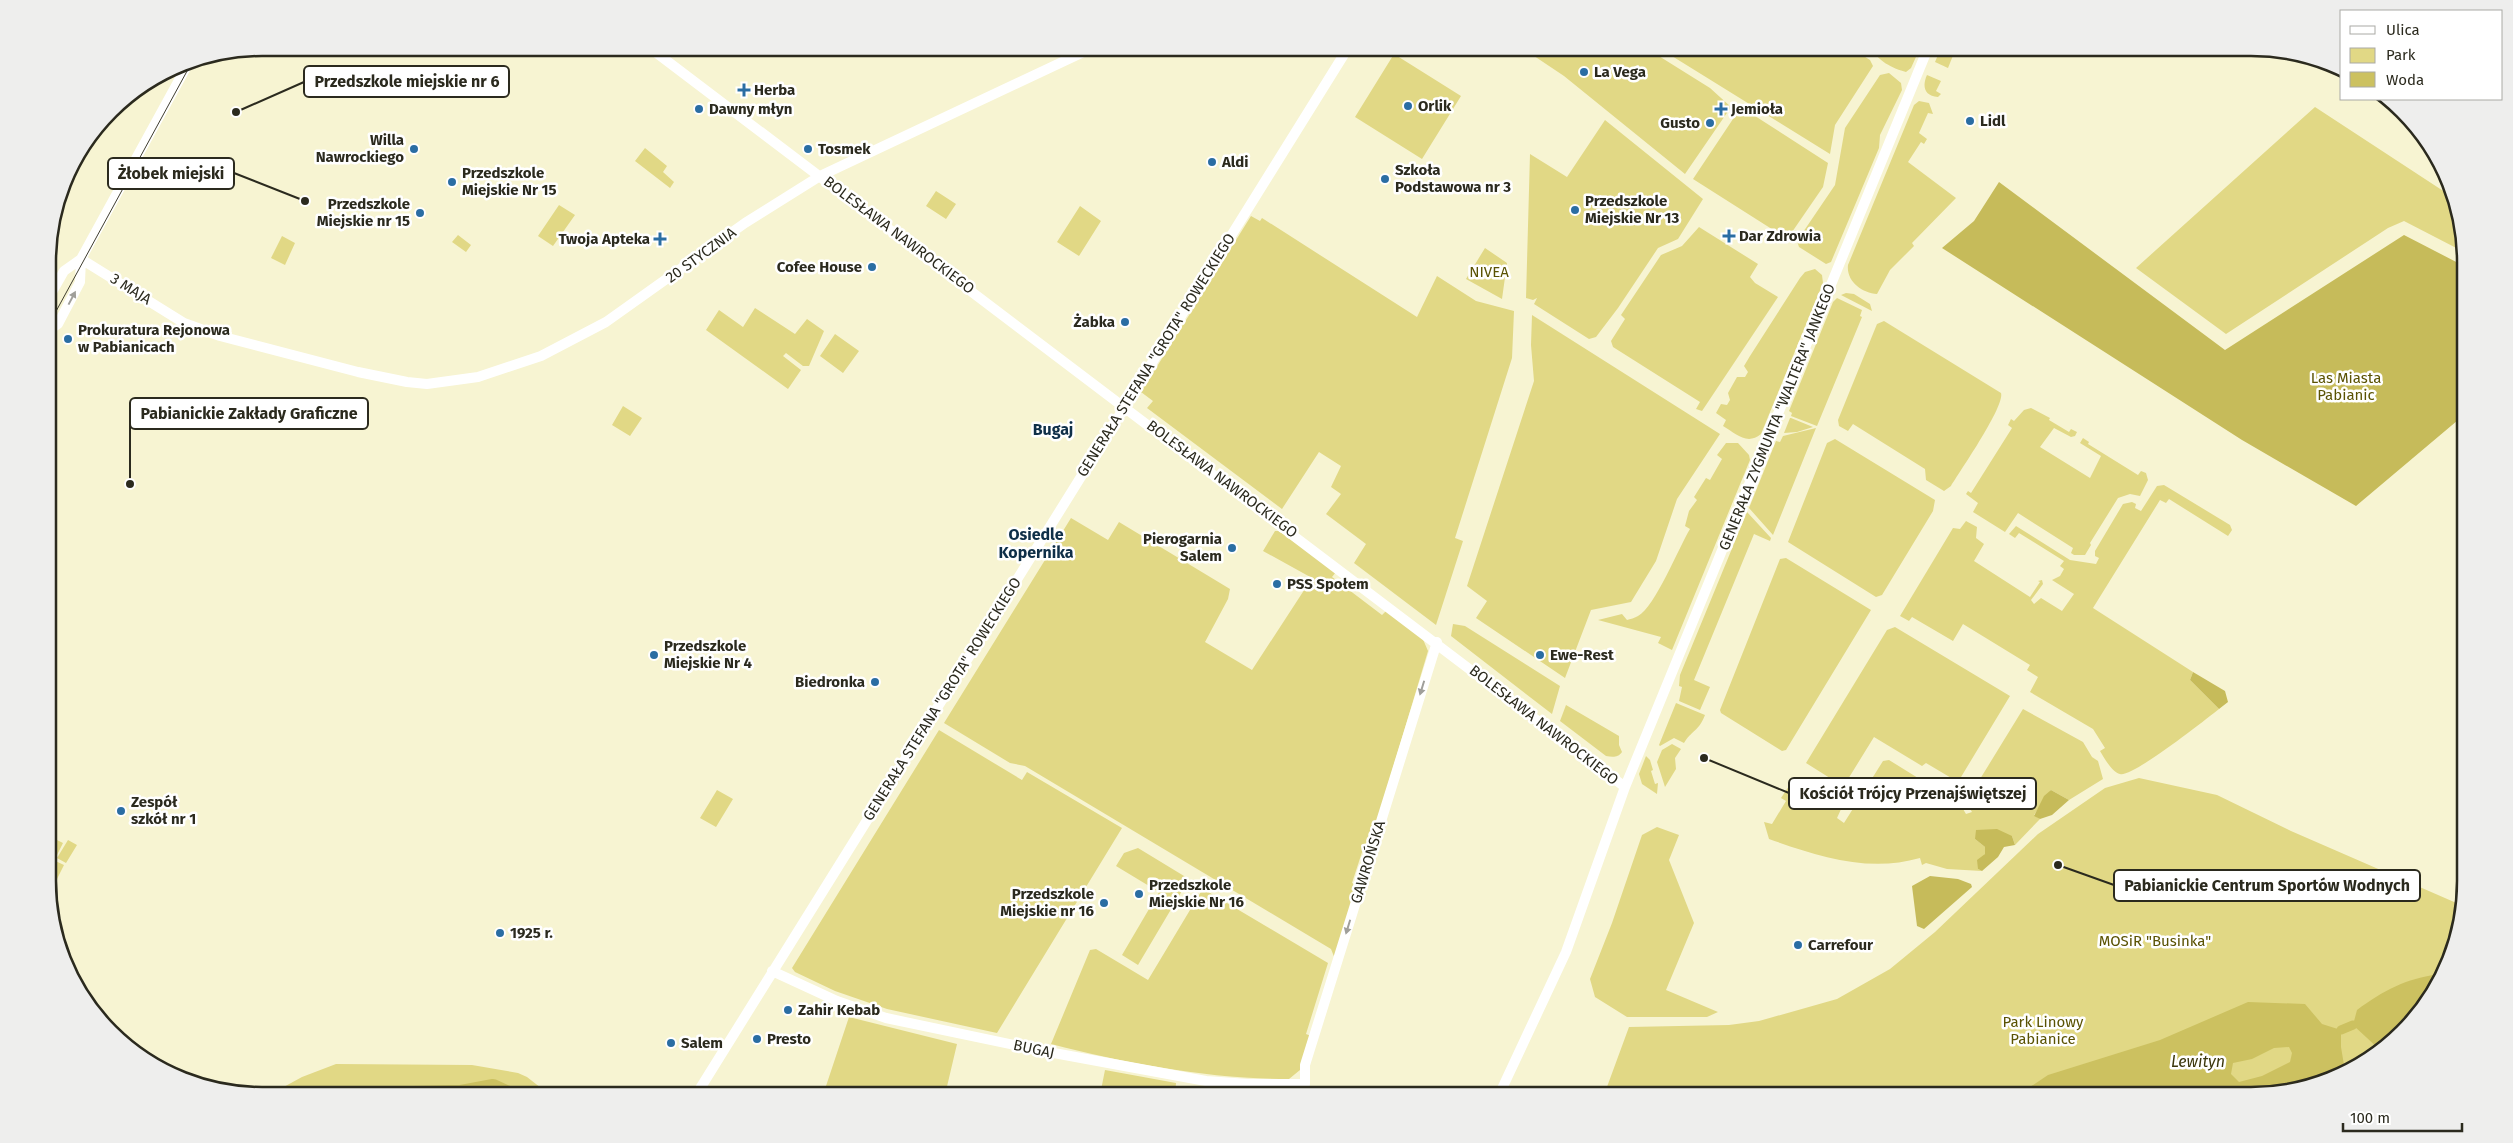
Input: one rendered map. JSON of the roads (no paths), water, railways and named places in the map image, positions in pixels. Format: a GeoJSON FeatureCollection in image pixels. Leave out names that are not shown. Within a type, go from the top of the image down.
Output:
{"type":"FeatureCollection","features":[{"type":"Feature","properties":{"kind":"street","name":"BOLESŁAWA NAWROCKIEGO"},"geometry":{"type":"LineString","coordinates":[[661,56],[1625,786]]}},
{"type":"Feature","properties":{"kind":"street","name":"20 STYCZNIA"},"geometry":{"type":"LineString","coordinates":[[294,355],[376,376],[427,384],[478,377],[541,356],[606,322],[746,222],[820,176],[1075,56]]}},
{"type":"Feature","properties":{"kind":"street","name":"GENERAŁA STEFANA \"GROTA\" ROWECKIEGO"},"geometry":{"type":"LineString","coordinates":[[701,1087],[1342,56]]}},
{"type":"Feature","properties":{"kind":"street","name":"GENERAŁA ZYGMUNTA \"WALTERA\" JANKEGO"},"geometry":{"type":"LineString","coordinates":[[1503,1087],[1566,952],[1625,786],[1925,56]]}},
{"type":"Feature","properties":{"kind":"street"},"geometry":{"type":"LineString","coordinates":[[56,284],[64,271],[81,259],[184,72]]}},
{"type":"Feature","properties":{"kind":"street"},"geometry":{"type":"LineString","coordinates":[[56,325],[80,282],[81,259]]}},
{"type":"Feature","properties":{"kind":"street","name":"3 MAJA"},"geometry":{"type":"LineString","coordinates":[[81,259],[184,323],[201,330],[294,355]]}},
{"type":"Feature","properties":{"kind":"street","name":"GAWROŃSKA"},"geometry":{"type":"LineString","coordinates":[[1305,1084],[1305,1065],[1437,642]]}},
{"type":"Feature","properties":{"kind":"street","name":"BUGAJ"},"geometry":{"type":"LineString","coordinates":[[772,971],[837,1001],[886,1018],[1128,1068],[1206,1081],[1242,1084],[1305,1084]]}},
{"type":"Feature","properties":{"kind":"water"},"geometry":{"type":"Polygon","coordinates":[[[2434,975],[2406,1017],[2387,1036],[2375,1045],[2353,1025],[2357,1010],[2376,997],[2395,986],[2434,975]]]}},
{"type":"Feature","properties":{"kind":"water","name":"Lewityn"},"geometry":{"type":"Polygon","coordinates":[[[2248,1002],[2305,1004],[2322,1024],[2341,1030],[2344,1064],[2317,1076],[2278,1085],[2251,1087],[2030,1087],[2048,1075],[2160,1040],[2248,1002]],[[2289,1047],[2274,1048],[2252,1059],[2233,1063],[2231,1074],[2239,1082],[2262,1076],[2290,1062],[2292,1053],[2289,1047]]]}},
{"type":"Feature","properties":{"kind":"water"},"geometry":{"type":"Polygon","coordinates":[[[1935,1086],[1938,1087],[1904,1087],[1935,1086]]]}},
{"type":"Feature","properties":{"kind":"waterway"},"geometry":{"type":"LineString","coordinates":[[2341,1030],[2353,1025]]}},
{"type":"Feature","properties":{"kind":"waterway"},"geometry":{"type":"LineString","coordinates":[[488,1087],[495,1087]]}},
{"type":"Feature","properties":{"kind":"tram line"},"geometry":{"type":"LineString","coordinates":[[56,311],[187,70]]}},
{"type":"Feature","properties":{"kind":"place","name":"La Vega"},"geometry":{"type":"Point","coordinates":[1584,72]}},
{"type":"Feature","properties":{"kind":"place","name":"Herba"},"geometry":{"type":"Point","coordinates":[744,90]}},
{"type":"Feature","properties":{"kind":"place","name":"Orlik"},"geometry":{"type":"Point","coordinates":[1408,106]}},
{"type":"Feature","properties":{"kind":"place","name":"Dawny młyn"},"geometry":{"type":"Point","coordinates":[699,109]}},
{"type":"Feature","properties":{"kind":"place","name":"Jemioła"},"geometry":{"type":"Point","coordinates":[1721,109]}},
{"type":"Feature","properties":{"kind":"place","name":"Przedszkole miejskie nr 6"},"geometry":{"type":"Point","coordinates":[236,112]}},
{"type":"Feature","properties":{"kind":"place","name":"Lidl"},"geometry":{"type":"Point","coordinates":[1970,121]}},
{"type":"Feature","properties":{"kind":"place","name":"Gusto"},"geometry":{"type":"Point","coordinates":[1710,123]}},
{"type":"Feature","properties":{"kind":"place","name":"Willa Nawrockiego"},"geometry":{"type":"Point","coordinates":[414,149]}},
{"type":"Feature","properties":{"kind":"place","name":"Tosmek"},"geometry":{"type":"Point","coordinates":[808,149]}},
{"type":"Feature","properties":{"kind":"place","name":"Aldi"},"geometry":{"type":"Point","coordinates":[1212,162]}},
{"type":"Feature","properties":{"kind":"place","name":"Szkoła Podstawowa nr 3"},"geometry":{"type":"Point","coordinates":[1385,179]}},
{"type":"Feature","properties":{"kind":"place","name":"Przedszkole Miejskie Nr 15"},"geometry":{"type":"Point","coordinates":[452,182]}},
{"type":"Feature","properties":{"kind":"place","name":"Żłobek miejski"},"geometry":{"type":"Point","coordinates":[305,201]}},
{"type":"Feature","properties":{"kind":"place","name":"Przedszkole Miejskie Nr 13"},"geometry":{"type":"Point","coordinates":[1575,210]}},
{"type":"Feature","properties":{"kind":"place","name":"Przedszkole Miejskie nr 15"},"geometry":{"type":"Point","coordinates":[420,213]}},
{"type":"Feature","properties":{"kind":"place","name":"Dar Zdrowia"},"geometry":{"type":"Point","coordinates":[1729,236]}},
{"type":"Feature","properties":{"kind":"place","name":"Twoja Apteka"},"geometry":{"type":"Point","coordinates":[660,239]}},
{"type":"Feature","properties":{"kind":"place","name":"Cofee House"},"geometry":{"type":"Point","coordinates":[872,267]}},
{"type":"Feature","properties":{"kind":"place","name":"Żabka"},"geometry":{"type":"Point","coordinates":[1125,322]}},
{"type":"Feature","properties":{"kind":"place","name":"Prokuratura Rejonowa w Pabianicach"},"geometry":{"type":"Point","coordinates":[68,339]}},
{"type":"Feature","properties":{"kind":"place","name":"Pabianickie Zakłady Graficzne"},"geometry":{"type":"Point","coordinates":[130,484]}},
{"type":"Feature","properties":{"kind":"place","name":"Pierogarnia Salem"},"geometry":{"type":"Point","coordinates":[1232,548]}},
{"type":"Feature","properties":{"kind":"place","name":"PSS Społem"},"geometry":{"type":"Point","coordinates":[1277,584]}},
{"type":"Feature","properties":{"kind":"place","name":"Przedszkole Miejskie Nr 4"},"geometry":{"type":"Point","coordinates":[654,655]}},
{"type":"Feature","properties":{"kind":"place","name":"Ewe-Rest"},"geometry":{"type":"Point","coordinates":[1540,655]}},
{"type":"Feature","properties":{"kind":"place","name":"Biedronka"},"geometry":{"type":"Point","coordinates":[875,682]}},
{"type":"Feature","properties":{"kind":"place","name":"Kościół Trójcy Przenajświętszej"},"geometry":{"type":"Point","coordinates":[1704,758]}},
{"type":"Feature","properties":{"kind":"place","name":"Zespół szkół nr 1"},"geometry":{"type":"Point","coordinates":[121,811]}},
{"type":"Feature","properties":{"kind":"place","name":"Pabianickie Centrum Sportów Wodnych"},"geometry":{"type":"Point","coordinates":[2058,865]}},
{"type":"Feature","properties":{"kind":"place","name":"Przedszkole Miejskie Nr 16"},"geometry":{"type":"Point","coordinates":[1139,894]}},
{"type":"Feature","properties":{"kind":"place","name":"Przedszkole Miejskie nr 16"},"geometry":{"type":"Point","coordinates":[1104,903]}},
{"type":"Feature","properties":{"kind":"place","name":"1925 r."},"geometry":{"type":"Point","coordinates":[500,933]}},
{"type":"Feature","properties":{"kind":"place","name":"Carrefour"},"geometry":{"type":"Point","coordinates":[1798,945]}},
{"type":"Feature","properties":{"kind":"place","name":"Zahir Kebab"},"geometry":{"type":"Point","coordinates":[788,1010]}},
{"type":"Feature","properties":{"kind":"place","name":"Presto"},"geometry":{"type":"Point","coordinates":[757,1039]}},
{"type":"Feature","properties":{"kind":"place","name":"Salem"},"geometry":{"type":"Point","coordinates":[671,1043]}},
{"type":"Feature","properties":{"kind":"district","name":"Bugaj"},"geometry":{"type":"Point","coordinates":[1053,429]}},
{"type":"Feature","properties":{"kind":"district","name":"Osiedle Kopernika"},"geometry":{"type":"Point","coordinates":[1036,543]}},
{"type":"Feature","properties":{"kind":"park label","name":"NIVEA"},"geometry":{"type":"Point","coordinates":[1489,272]}},
{"type":"Feature","properties":{"kind":"park label","name":"Las Miasta Pabianic"},"geometry":{"type":"Point","coordinates":[2346,386]}},
{"type":"Feature","properties":{"kind":"park label","name":"MOSiR \"Businka\""},"geometry":{"type":"Point","coordinates":[2155,941]}},
{"type":"Feature","properties":{"kind":"park label","name":"Park Linowy Pabianice"},"geometry":{"type":"Point","coordinates":[2043,1030]}}]}
